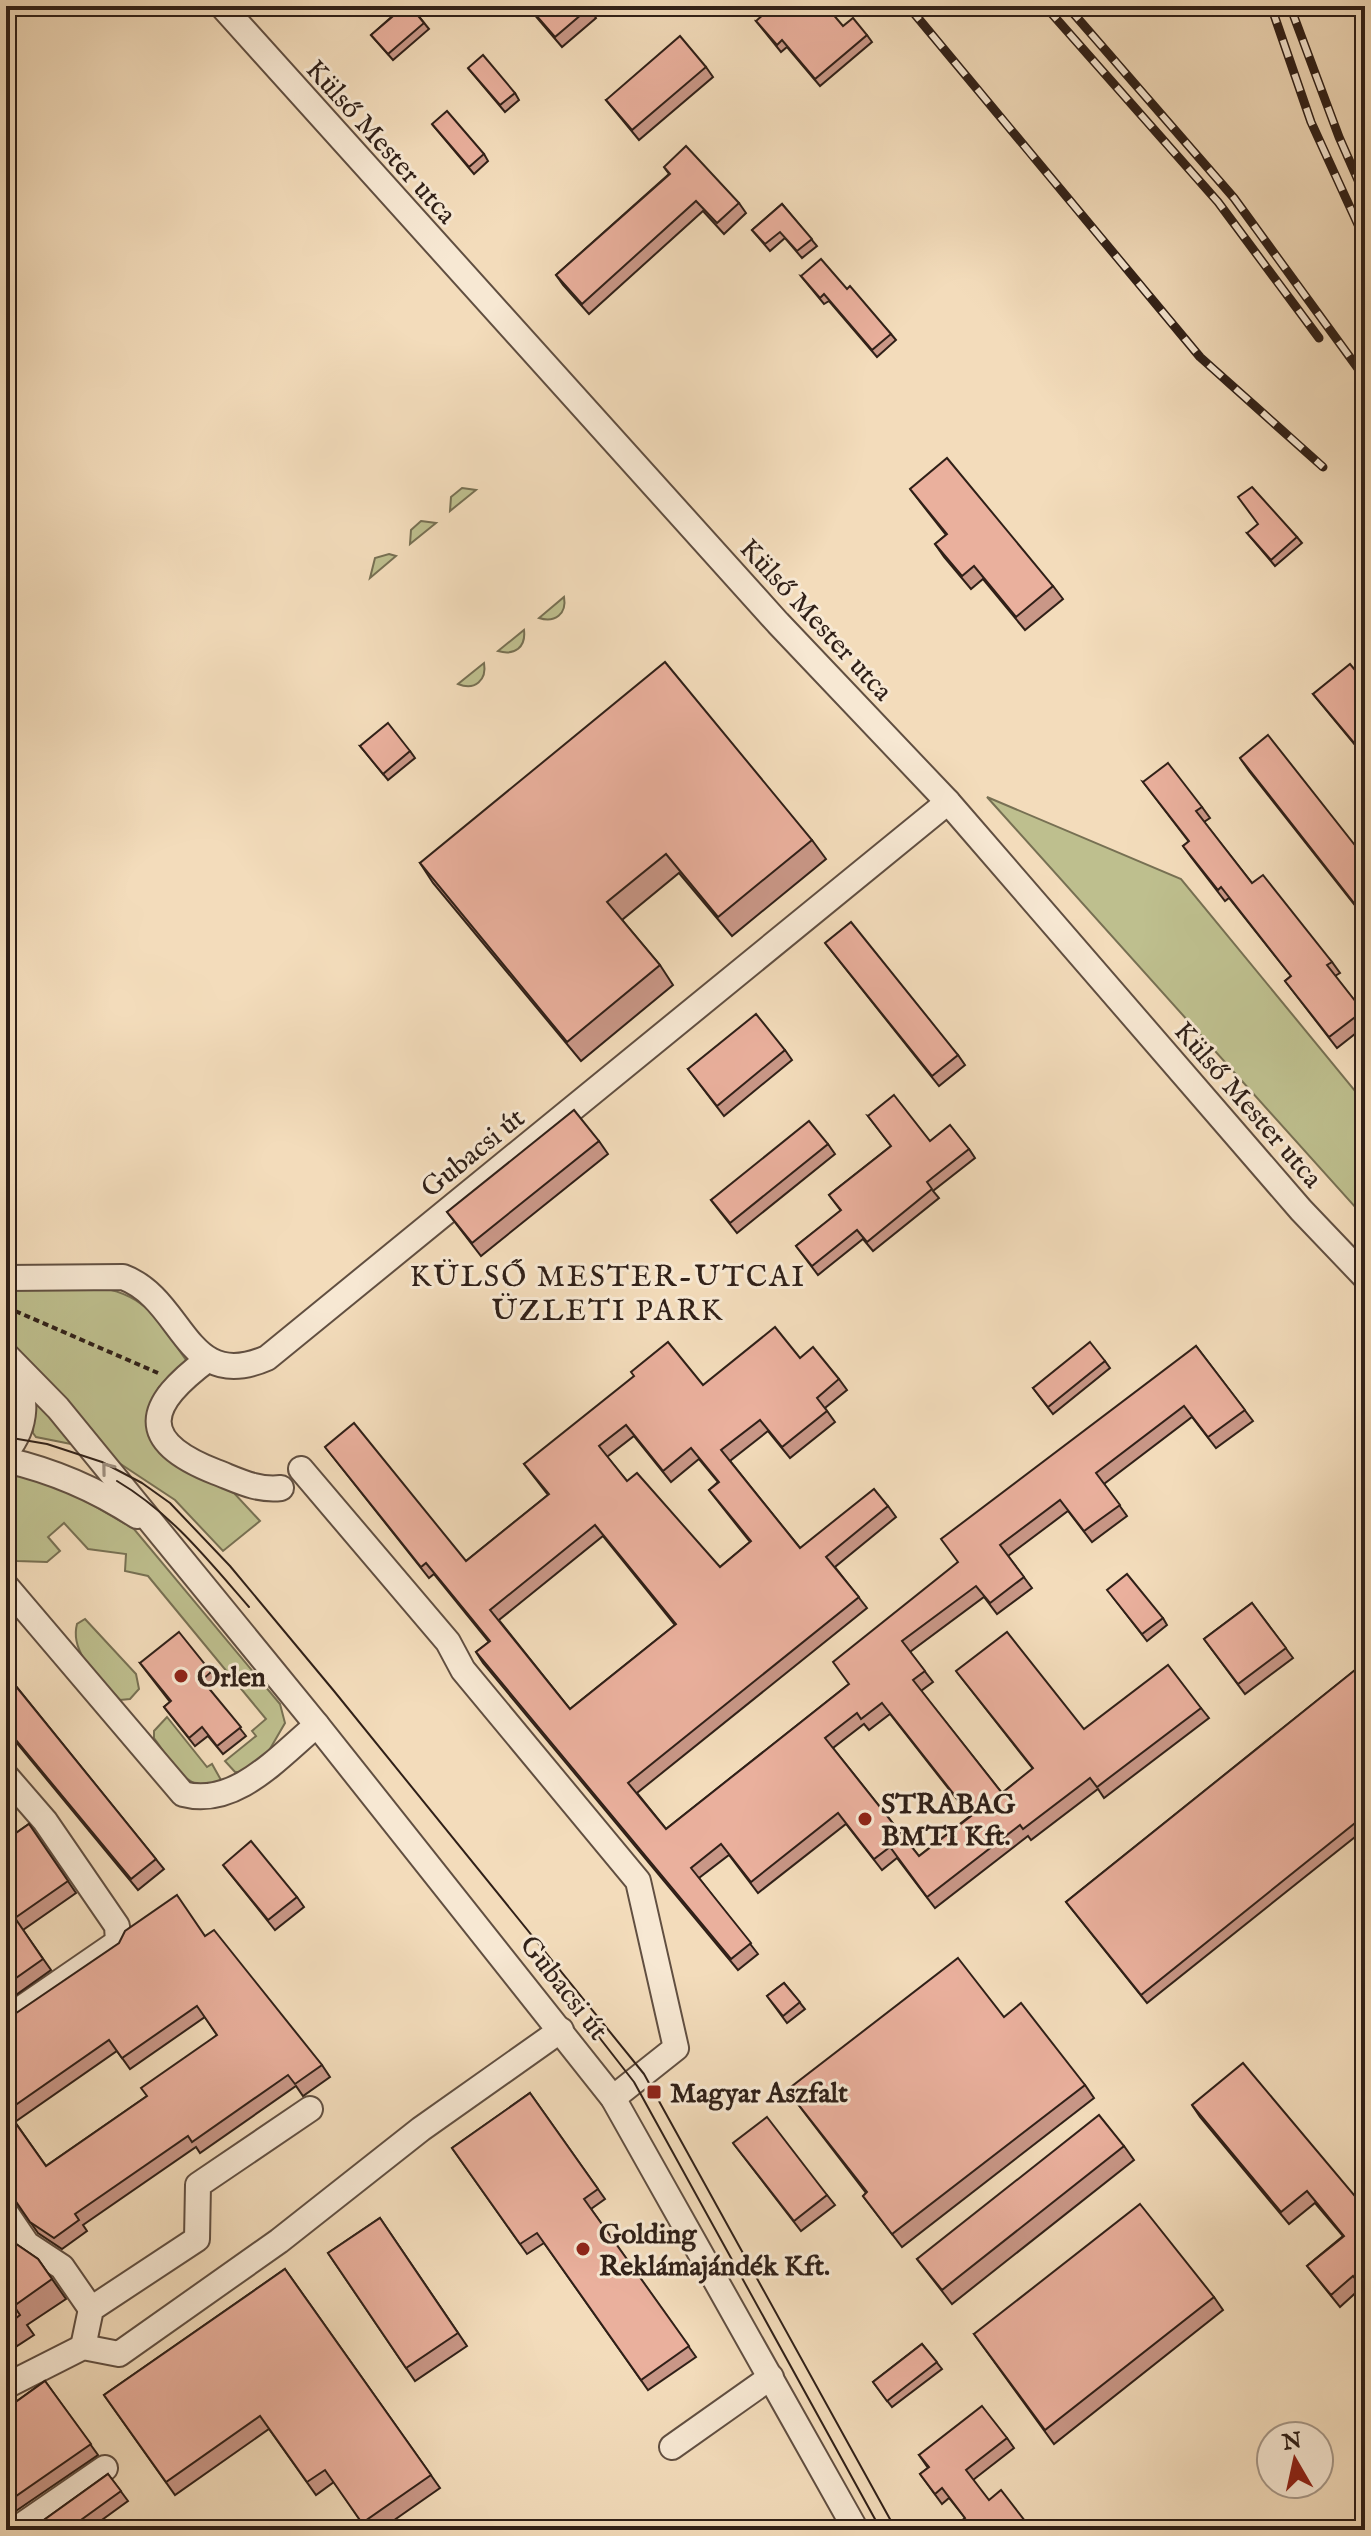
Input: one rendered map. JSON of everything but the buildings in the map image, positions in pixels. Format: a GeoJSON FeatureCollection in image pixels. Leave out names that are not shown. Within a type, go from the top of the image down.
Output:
{"type":"FeatureCollection","features":[{"type":"Feature","properties":{"kind":"street","name":"Külső Mester utca"},"geometry":{"type":"LineString","coordinates":[[222,6],[778,623],[948,802],[1301,1210],[1365,1277]]}},
{"type":"Feature","properties":{"kind":"street","name":"Gubacsi út"},"geometry":{"type":"LineString","coordinates":[[207,1360],[233,1368],[267,1358],[948,802]]}},
{"type":"Feature","properties":{"kind":"street"},"geometry":{"type":"LineString","coordinates":[[6,1278],[103,1274],[140,1283],[154,1295],[207,1360],[184,1377],[160,1405],[157,1418],[168,1444],[196,1464],[261,1489],[281,1488]]}},
{"type":"Feature","properties":{"kind":"street","name":"Gubacsi út"},"geometry":{"type":"LineString","coordinates":[[6,1452],[17,1439],[24,1414],[22,1385],[10,1359]]}},
{"type":"Feature","properties":{"kind":"street","name":"Gubacsi út"},"geometry":{"type":"LineString","coordinates":[[10,1359],[58,1408],[317,1725],[613,2098],[856,2530]]}},
{"type":"Feature","properties":{"kind":"street","name":"Gubacsi út"},"geometry":{"type":"LineString","coordinates":[[6,1460],[44,1469],[82,1484],[156,1529]]}},
{"type":"Feature","properties":{"kind":"street"},"geometry":{"type":"LineString","coordinates":[[301,1469],[448,1642],[463,1670],[638,1881],[676,2048],[613,2098]]}},
{"type":"Feature","properties":{"kind":"street"},"geometry":{"type":"LineString","coordinates":[[6,1586],[183,1794],[200,1798],[237,1789],[317,1725]]}},
{"type":"Feature","properties":{"kind":"street"},"geometry":{"type":"LineString","coordinates":[[6,1776],[15,1802],[45,1821],[117,1926],[118,1942],[6,2019]]}},
{"type":"Feature","properties":{"kind":"street"},"geometry":{"type":"LineString","coordinates":[[6,2386],[83,2347],[119,2354],[279,2241],[421,2129],[561,2030]]}},
{"type":"Feature","properties":{"kind":"street"},"geometry":{"type":"LineString","coordinates":[[83,2347],[91,2309],[197,2239],[198,2185],[310,2109]]}},
{"type":"Feature","properties":{"kind":"street"},"geometry":{"type":"LineString","coordinates":[[6,2213],[13,2239],[27,2244],[62,2267],[91,2309]]}},
{"type":"Feature","properties":{"kind":"street"},"geometry":{"type":"LineString","coordinates":[[672,2447],[771,2377]]}},
{"type":"Feature","properties":{"kind":"street"},"geometry":{"type":"LineString","coordinates":[[15,2530],[105,2468]]}},
{"type":"Feature","properties":{"kind":"path"},"geometry":{"type":"LineString","coordinates":[[6,1307],[145,1370],[184,1377]]}},
{"type":"Feature","properties":{"kind":"green space"},"geometry":{"type":"Polygon","coordinates":[[[462,488],[476,490],[450,511],[451,497],[462,488]]]}},
{"type":"Feature","properties":{"kind":"green space"},"geometry":{"type":"Polygon","coordinates":[[[421,521],[436,523],[410,544],[411,530],[421,521]]]}},
{"type":"Feature","properties":{"kind":"green space"},"geometry":{"type":"Polygon","coordinates":[[[389,554],[396,556],[370,578],[375,558],[389,554]]]}},
{"type":"Feature","properties":{"kind":"green space"},"geometry":{"type":"Polygon","coordinates":[[[564,597],[564,608],[559,616],[539,618],[564,597]]]}},
{"type":"Feature","properties":{"kind":"green space"},"geometry":{"type":"Polygon","coordinates":[[[524,630],[518,649],[498,651],[524,630]]]}},
{"type":"Feature","properties":{"kind":"green space"},"geometry":{"type":"Polygon","coordinates":[[[484,663],[482,679],[470,686],[458,684],[484,663]]]}},
{"type":"Feature","properties":{"kind":"green space"},"geometry":{"type":"Polygon","coordinates":[[[987,797],[1181,879],[1365,1103],[1365,1218],[987,797]]]}},
{"type":"Feature","properties":{"kind":"green space"},"geometry":{"type":"Polygon","coordinates":[[[96,1287],[129,1296],[152,1313],[189,1364],[159,1387],[152,1402],[210,1481],[234,1493],[260,1521],[223,1551],[175,1500],[107,1455],[6,1342],[6,1290],[96,1287]]]}},
{"type":"Feature","properties":{"kind":"green space"},"geometry":{"type":"Polygon","coordinates":[[[34,1396],[71,1444],[36,1437],[33,1433],[34,1396]]]}},
{"type":"Feature","properties":{"kind":"green space"},"geometry":{"type":"Polygon","coordinates":[[[14,1474],[60,1486],[134,1529],[280,1704],[285,1723],[267,1754],[241,1772],[235,1772],[225,1761],[256,1736],[252,1731],[266,1719],[148,1576],[125,1571],[126,1554],[88,1549],[64,1523],[48,1537],[60,1551],[47,1562],[17,1561],[6,1556],[6,1477],[14,1474]]]}},
{"type":"Feature","properties":{"kind":"green space"},"geometry":{"type":"Polygon","coordinates":[[[85,1619],[136,1674],[139,1689],[130,1699],[120,1700],[82,1656],[76,1635],[77,1624],[85,1619]]]}},
{"type":"Feature","properties":{"kind":"green space"},"geometry":{"type":"Polygon","coordinates":[[[167,1717],[207,1767],[212,1764],[221,1780],[200,1785],[190,1781],[174,1766],[154,1738],[154,1731],[167,1717]]]}},
{"type":"Feature","properties":{"kind":"tram line"},"geometry":{"type":"LineString","coordinates":[[6,1437],[47,1444],[102,1462],[142,1483],[170,1503],[230,1566],[334,1691],[644,2074],[896,2530]]}},
{"type":"Feature","properties":{"kind":"tram line"},"geometry":{"type":"LineString","coordinates":[[117,1481],[172,1523],[249,1607]]}},
{"type":"Feature","properties":{"kind":"tram line"},"geometry":{"type":"LineString","coordinates":[[595,2032],[634,2082],[881,2530]]}},
{"type":"Feature","properties":{"kind":"railway"},"geometry":{"type":"LineString","coordinates":[[908,6],[1200,357],[1323,467]]}},
{"type":"Feature","properties":{"kind":"railway"},"geometry":{"type":"LineString","coordinates":[[1045,6],[1218,202],[1319,338]]}},
{"type":"Feature","properties":{"kind":"railway"},"geometry":{"type":"LineString","coordinates":[[1067,6],[1234,198],[1365,378]]}},
{"type":"Feature","properties":{"kind":"railway"},"geometry":{"type":"LineString","coordinates":[[1271,6],[1311,122],[1365,240]]}},
{"type":"Feature","properties":{"kind":"railway"},"geometry":{"type":"LineString","coordinates":[[1290,6],[1339,137],[1365,196]]}},
{"type":"Feature","properties":{"kind":"place","name":"Orlen"},"geometry":{"type":"Point","coordinates":[181,1676]}},
{"type":"Feature","properties":{"kind":"place","name":"STRABAG BMTI Kft."},"geometry":{"type":"Point","coordinates":[865,1819]}},
{"type":"Feature","properties":{"kind":"place","name":"Magyar Aszfalt"},"geometry":{"type":"Point","coordinates":[654,2092]}},
{"type":"Feature","properties":{"kind":"place","name":"Golding Reklámajándék Kft."},"geometry":{"type":"Point","coordinates":[583,2249]}},
{"type":"Feature","properties":{"kind":"district","name":"KÜLSŐ MESTER-UTCAI ÜZLETI PARK"},"geometry":{"type":"Point","coordinates":[608,1293]}}]}
